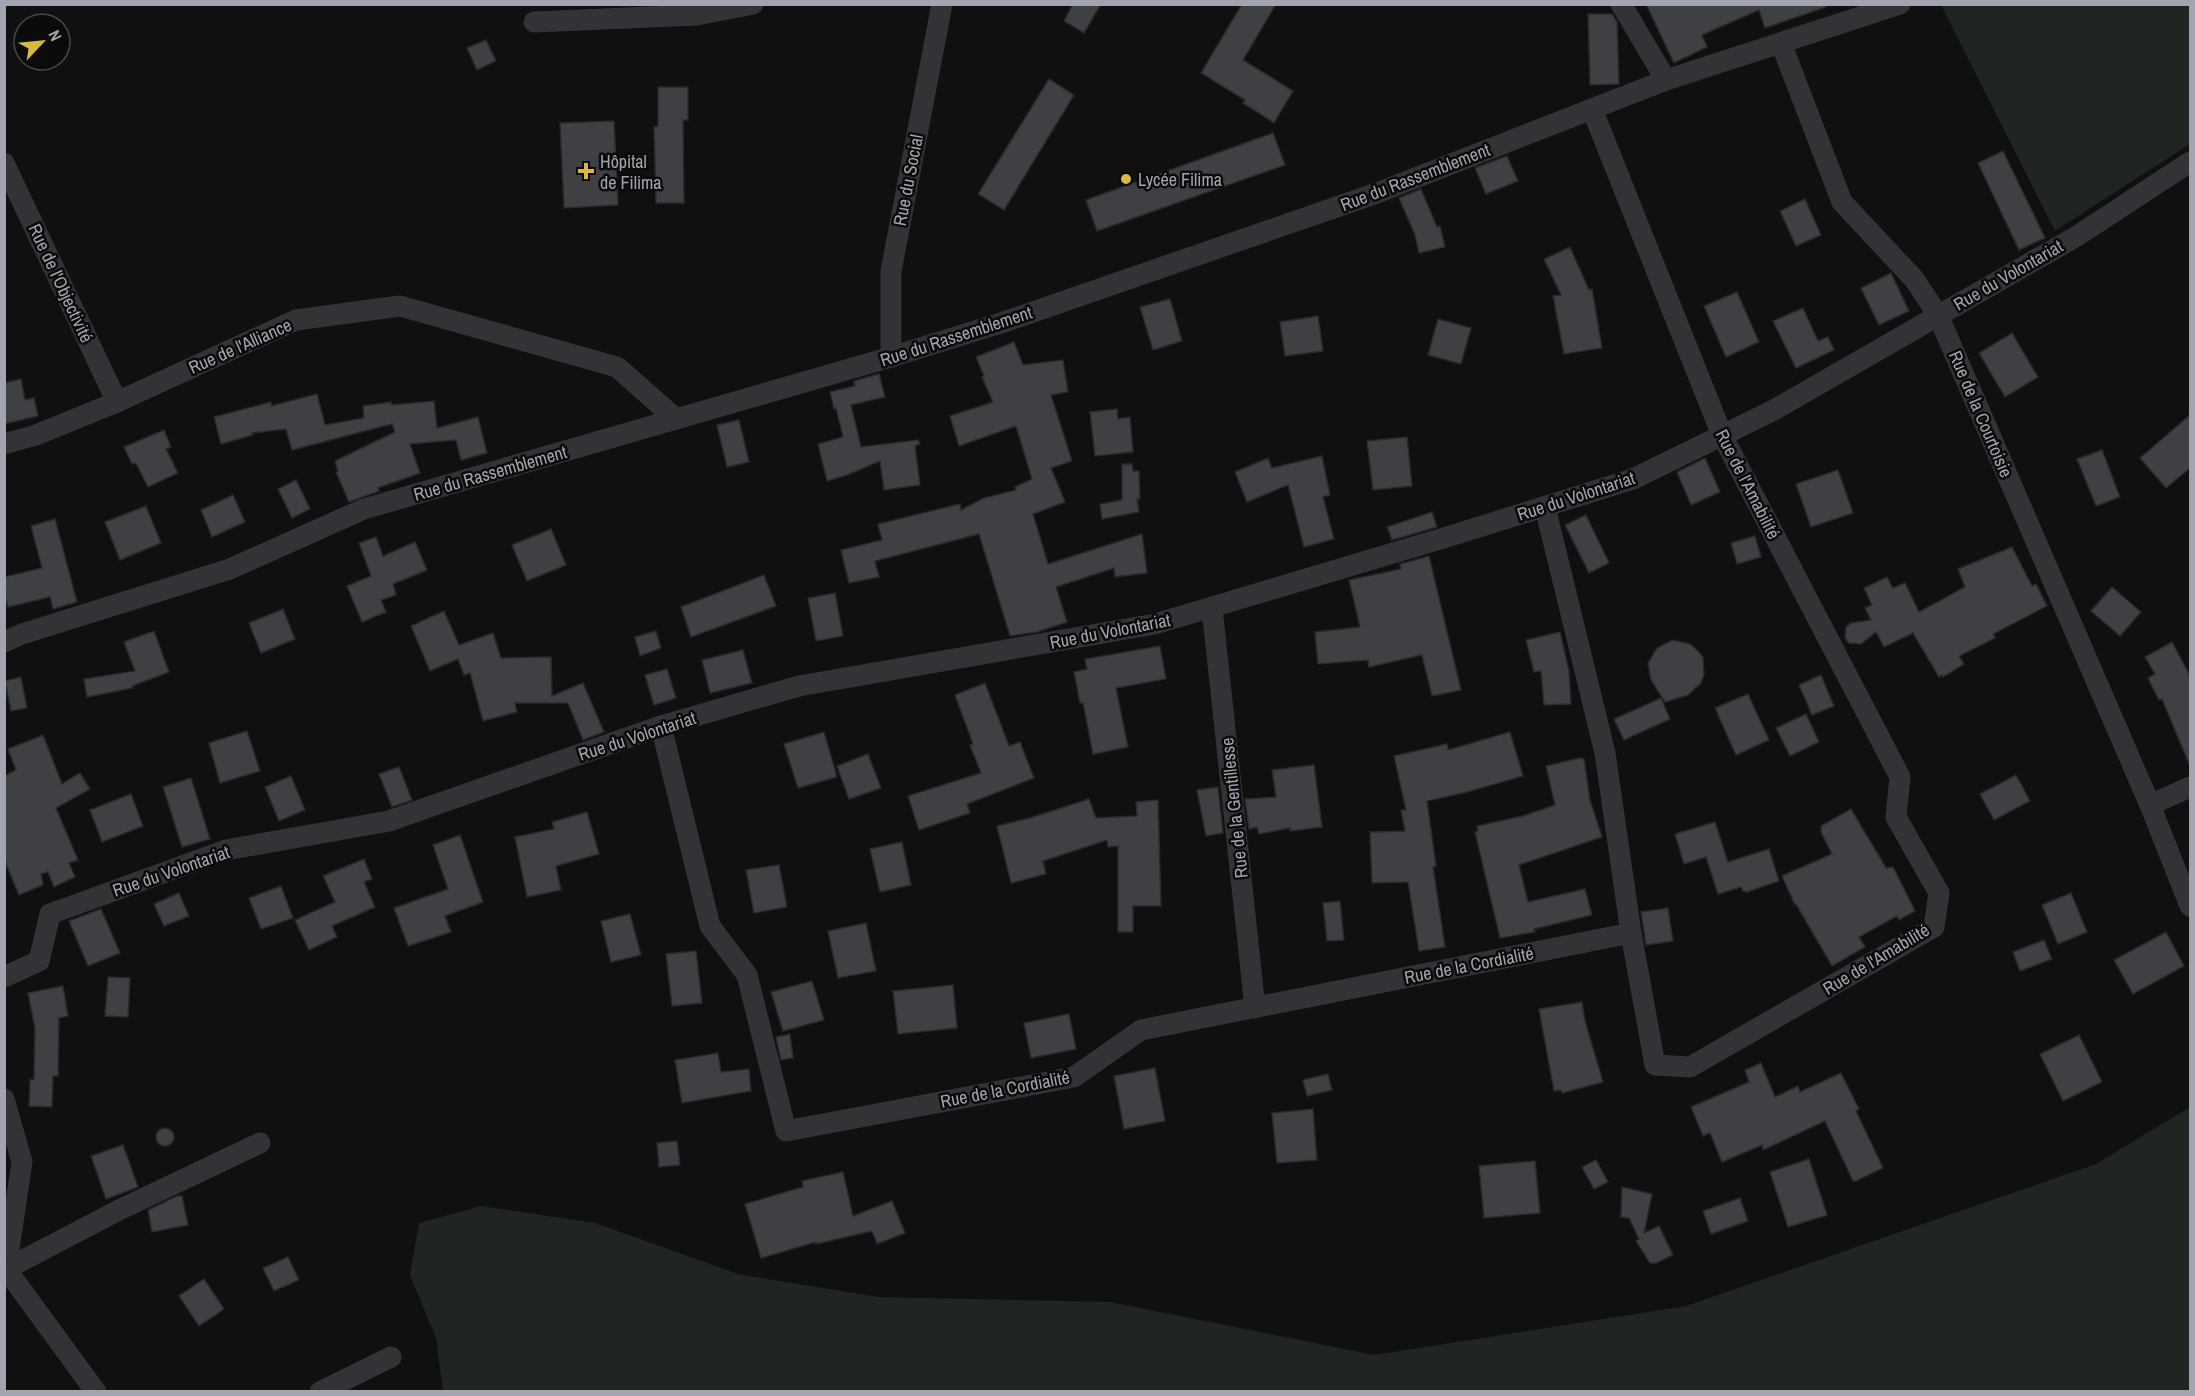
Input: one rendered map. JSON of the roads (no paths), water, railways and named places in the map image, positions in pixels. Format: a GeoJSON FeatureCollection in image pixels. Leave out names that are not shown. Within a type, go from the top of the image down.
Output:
{"type":"FeatureCollection","features":[{"type":"Feature","properties":{"kind":"street"},"geometry":{"type":"LineString","coordinates":[[534,22],[606,11],[697,15],[753,4]]}},
{"type":"Feature","properties":{"kind":"street","name":"Rue du Social"},"geometry":{"type":"LineString","coordinates":[[891,357],[891,271],[942,4]]}},
{"type":"Feature","properties":{"kind":"street"},"geometry":{"type":"LineString","coordinates":[[1621,4],[1665,80]]}},
{"type":"Feature","properties":{"kind":"street","name":"Rue du Rassemblement"},"geometry":{"type":"LineString","coordinates":[[4,642],[22,634],[230,569],[364,509],[891,357],[1004,322],[1377,193],[1665,80],[1900,4]]}},
{"type":"Feature","properties":{"kind":"street","name":"Rue de la Courtoisie"},"geometry":{"type":"LineString","coordinates":[[1781,43],[1842,202],[1914,279],[1938,315],[2150,805],[2190,906]]}},
{"type":"Feature","properties":{"kind":"street","name":"Rue de l'Amabilité"},"geometry":{"type":"LineString","coordinates":[[1545,507],[1605,753],[1631,933],[1655,1065],[1690,1067],[1934,927],[1939,892],[1896,817],[1900,777],[1722,435],[1593,109]]}},
{"type":"Feature","properties":{"kind":"street","name":"Rue du Volontariat"},"geometry":{"type":"LineString","coordinates":[[4,977],[39,961],[50,914],[226,850],[389,820],[661,726],[799,686],[1155,624],[1633,479],[1772,411],[2077,236],[2190,165]]}},
{"type":"Feature","properties":{"kind":"street","name":"Rue de l'Objectivité"},"geometry":{"type":"LineString","coordinates":[[5,168],[117,402]]}},
{"type":"Feature","properties":{"kind":"street","name":"Rue de l'Alliance"},"geometry":{"type":"LineString","coordinates":[[4,444],[36,435],[117,402],[296,320],[400,306],[617,367],[676,419]]}},
{"type":"Feature","properties":{"kind":"street","name":"Rue de la Gentillesse"},"geometry":{"type":"LineString","coordinates":[[1212,608],[1256,1008]]}},
{"type":"Feature","properties":{"kind":"street","name":"Rue de la Cordialité"},"geometry":{"type":"LineString","coordinates":[[661,726],[710,926],[747,975],[786,1131],[1074,1077],[1141,1030],[1631,933]]}},
{"type":"Feature","properties":{"kind":"street"},"geometry":{"type":"LineString","coordinates":[[2150,805],[2190,787]]}},
{"type":"Feature","properties":{"kind":"street"},"geometry":{"type":"LineString","coordinates":[[4,1099],[21,1162],[5,1269],[96,1392]]}},
{"type":"Feature","properties":{"kind":"street"},"geometry":{"type":"LineString","coordinates":[[5,1269],[119,1210],[260,1143]]}},
{"type":"Feature","properties":{"kind":"street"},"geometry":{"type":"LineString","coordinates":[[320,1392],[390,1357]]}},
{"type":"Feature","properties":{"kind":"place","name":"Hôpital de Filima"},"geometry":{"type":"Point","coordinates":[586,171]}},
{"type":"Feature","properties":{"kind":"place","name":"Lycée Filima"},"geometry":{"type":"Point","coordinates":[1126,179]}}]}
